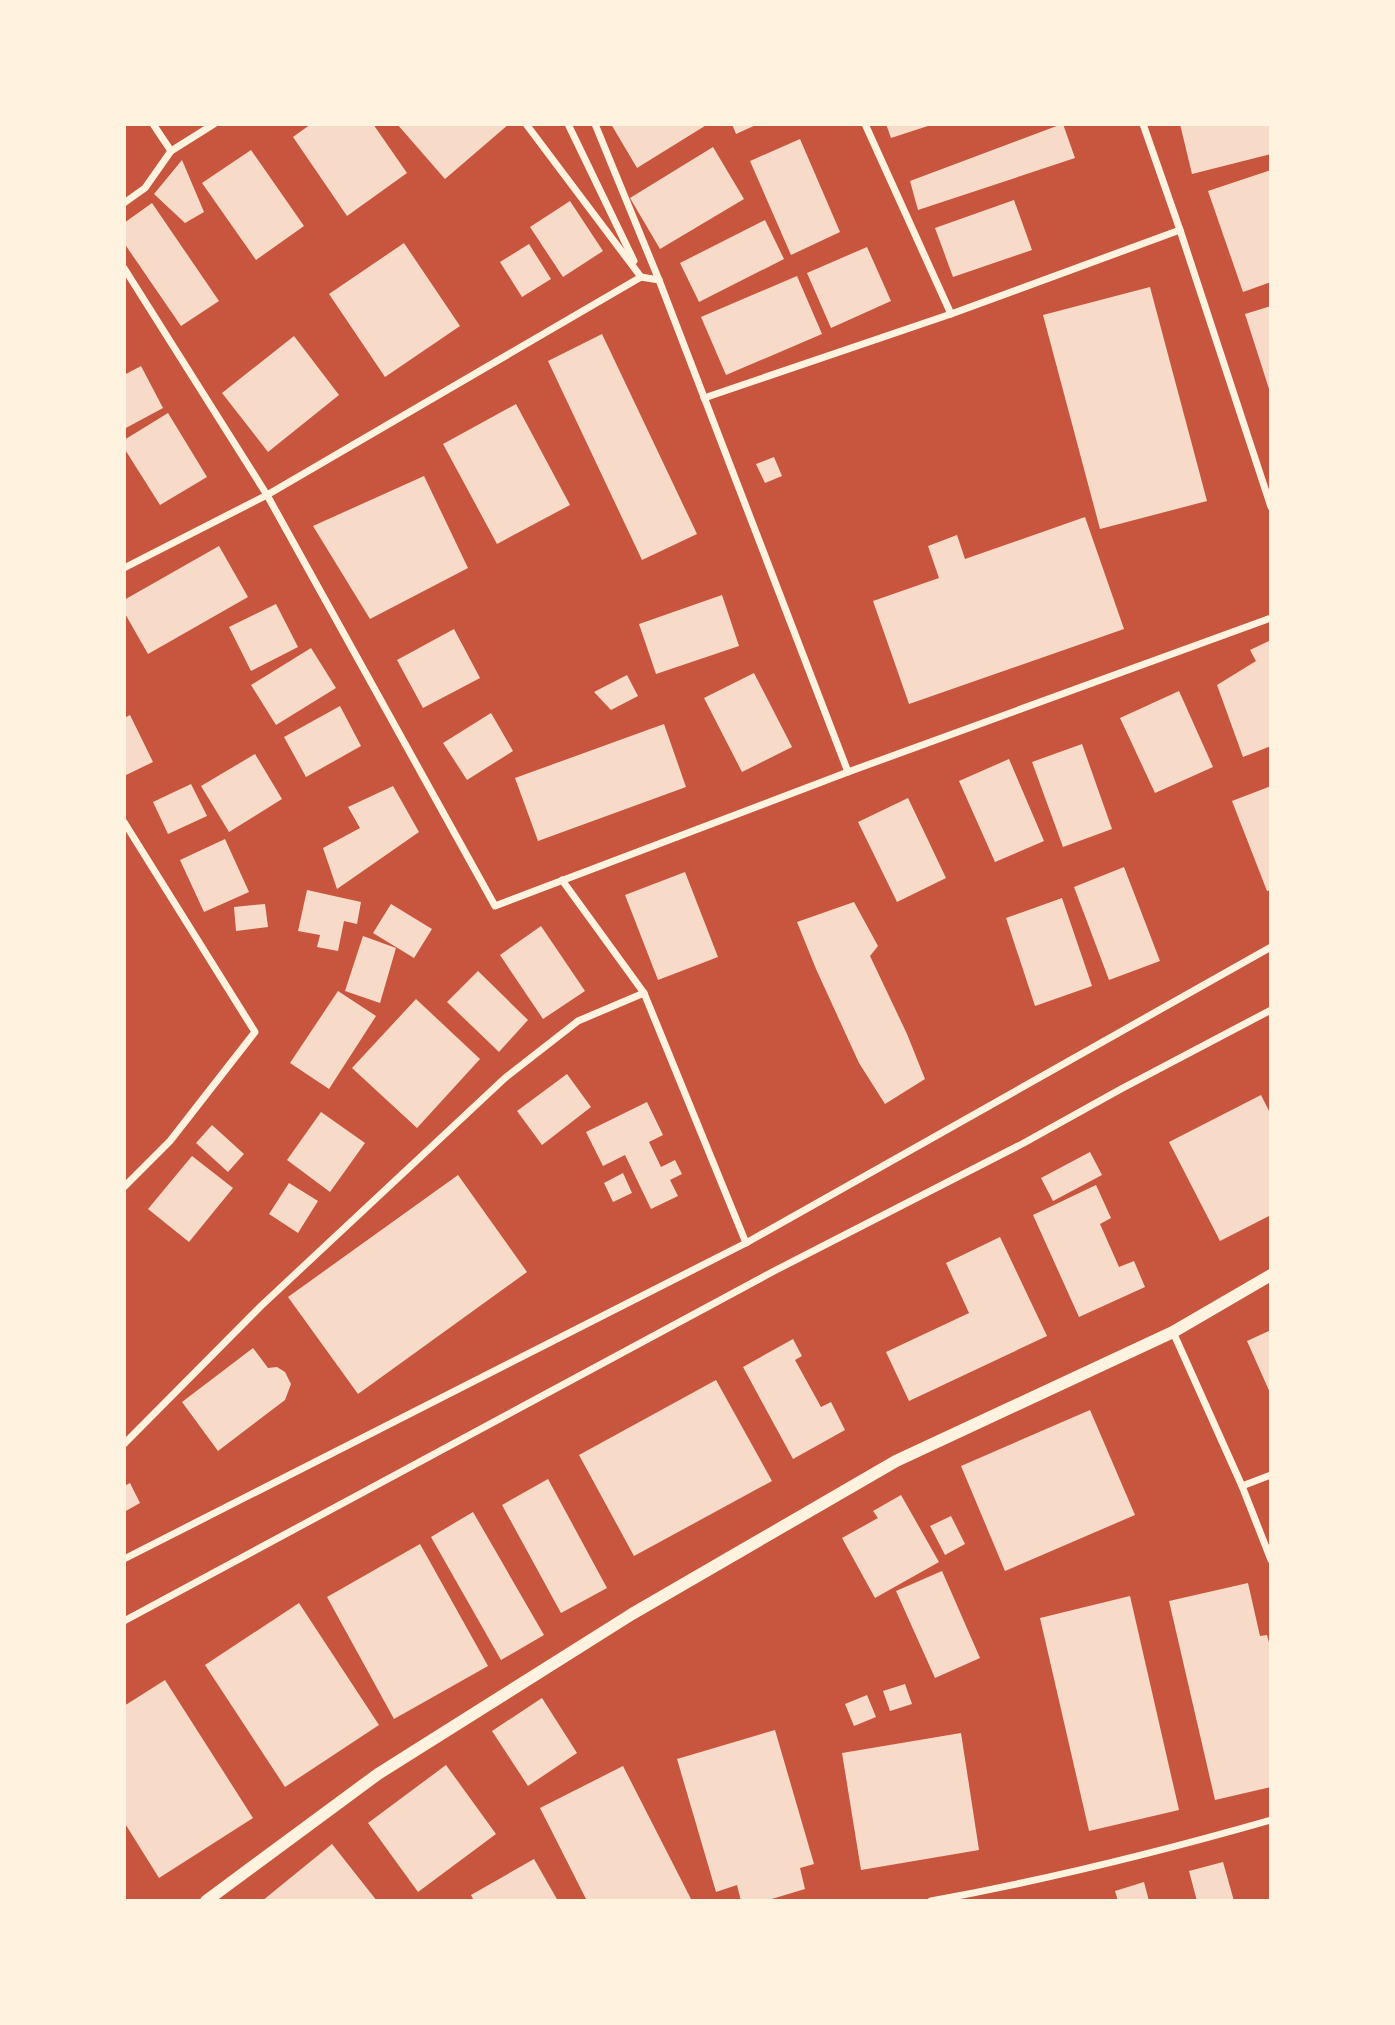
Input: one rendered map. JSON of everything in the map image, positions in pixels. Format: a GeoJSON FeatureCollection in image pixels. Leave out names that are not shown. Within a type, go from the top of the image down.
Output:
{"type":"FeatureCollection","features":[{"type":"Feature","properties":{"kind":"street"},"geometry":{"type":"LineString","coordinates":[[153,124],[171,151]]}},
{"type":"Feature","properties":{"kind":"street"},"geometry":{"type":"LineString","coordinates":[[124,203],[145,188],[171,151],[214,124]]}},
{"type":"Feature","properties":{"kind":"street"},"geometry":{"type":"LineString","coordinates":[[526,124],[642,277]]}},
{"type":"Feature","properties":{"kind":"street"},"geometry":{"type":"LineString","coordinates":[[568,124],[642,277]]}},
{"type":"Feature","properties":{"kind":"street"},"geometry":{"type":"LineString","coordinates":[[595,124],[659,280],[848,772]]}},
{"type":"Feature","properties":{"kind":"street"},"geometry":{"type":"LineString","coordinates":[[865,124],[951,314]]}},
{"type":"Feature","properties":{"kind":"street"},"geometry":{"type":"LineString","coordinates":[[1143,124],[1271,507]]}},
{"type":"Feature","properties":{"kind":"street"},"geometry":{"type":"LineString","coordinates":[[704,398],[951,314],[1180,230]]}},
{"type":"Feature","properties":{"kind":"street"},"geometry":{"type":"LineString","coordinates":[[124,268],[267,495],[495,906],[848,772],[1271,618]]}},
{"type":"Feature","properties":{"kind":"street"},"geometry":{"type":"LineString","coordinates":[[124,569],[267,495],[642,277],[659,280]]}},
{"type":"Feature","properties":{"kind":"street"},"geometry":{"type":"LineString","coordinates":[[124,822],[255,1032],[170,1141],[124,1187]]}},
{"type":"Feature","properties":{"kind":"street"},"geometry":{"type":"LineString","coordinates":[[562,880],[644,993],[746,1243]]}},
{"type":"Feature","properties":{"kind":"street"},"geometry":{"type":"LineString","coordinates":[[124,1559],[746,1243],[1271,947]]}},
{"type":"Feature","properties":{"kind":"street"},"geometry":{"type":"LineString","coordinates":[[124,1444],[261,1306],[505,1078],[578,1021],[644,993]]}},
{"type":"Feature","properties":{"kind":"street"},"geometry":{"type":"LineString","coordinates":[[124,1621],[776,1270],[1022,1144],[1121,1088],[1271,1010]]}},
{"type":"Feature","properties":{"kind":"street"},"geometry":{"type":"LineString","coordinates":[[206,1901],[378,1774],[632,1614],[896,1461],[1173,1332],[1271,1275]]}},
{"type":"Feature","properties":{"kind":"street"},"geometry":{"type":"LineString","coordinates":[[1173,1332],[1242,1486],[1271,1560]]}},
{"type":"Feature","properties":{"kind":"street"},"geometry":{"type":"LineString","coordinates":[[1242,1486],[1271,1475]]}},
{"type":"Feature","properties":{"kind":"street"},"geometry":{"type":"LineString","coordinates":[[931,1901],[991,1890],[1193,1842],[1271,1820]]}},
{"type":"Feature","properties":{"kind":"building"},"geometry":{"type":"Polygon","coordinates":[[[311,124],[373,124],[407,173],[347,216],[293,137],[311,124]]]}},
{"type":"Feature","properties":{"kind":"building"},"geometry":{"type":"Polygon","coordinates":[[[397,124],[509,124],[445,179],[397,124]]]}},
{"type":"Feature","properties":{"kind":"building"},"geometry":{"type":"Polygon","coordinates":[[[611,124],[708,124],[637,168],[611,124]]]}},
{"type":"Feature","properties":{"kind":"building"},"geometry":{"type":"Polygon","coordinates":[[[732,124],[758,124],[736,134],[732,124]]]}},
{"type":"Feature","properties":{"kind":"building"},"geometry":{"type":"Polygon","coordinates":[[[886,124],[931,124],[931,125],[891,138],[886,124]]]}},
{"type":"Feature","properties":{"kind":"building"},"geometry":{"type":"Polygon","coordinates":[[[1063,124],[1075,158],[918,210],[910,181],[1063,124]]]}},
{"type":"Feature","properties":{"kind":"building"},"geometry":{"type":"Polygon","coordinates":[[[1180,124],[1271,124],[1271,154],[1192,174],[1180,124]]]}},
{"type":"Feature","properties":{"kind":"building"},"geometry":{"type":"Polygon","coordinates":[[[800,139],[840,232],[791,255],[750,161],[800,139]]]}},
{"type":"Feature","properties":{"kind":"building"},"geometry":{"type":"Polygon","coordinates":[[[713,147],[744,199],[660,249],[630,198],[713,147]]]}},
{"type":"Feature","properties":{"kind":"building"},"geometry":{"type":"Polygon","coordinates":[[[251,150],[304,226],[256,260],[202,183],[251,150]]]}},
{"type":"Feature","properties":{"kind":"building"},"geometry":{"type":"Polygon","coordinates":[[[182,160],[204,212],[185,223],[154,194],[182,160]]]}},
{"type":"Feature","properties":{"kind":"building"},"geometry":{"type":"Polygon","coordinates":[[[1271,170],[1271,282],[1243,292],[1208,191],[1271,170]]]}},
{"type":"Feature","properties":{"kind":"building"},"geometry":{"type":"Polygon","coordinates":[[[1014,200],[1032,250],[953,277],[935,228],[1014,200]]]}},
{"type":"Feature","properties":{"kind":"building"},"geometry":{"type":"Polygon","coordinates":[[[570,201],[603,251],[563,277],[530,227],[570,201]]]}},
{"type":"Feature","properties":{"kind":"building"},"geometry":{"type":"Polygon","coordinates":[[[152,203],[219,301],[181,326],[124,243],[124,223],[152,203]]]}},
{"type":"Feature","properties":{"kind":"building"},"geometry":{"type":"Polygon","coordinates":[[[765,220],[784,259],[699,302],[680,263],[765,220]]]}},
{"type":"Feature","properties":{"kind":"building"},"geometry":{"type":"Polygon","coordinates":[[[404,243],[460,326],[385,377],[329,294],[404,243]]]}},
{"type":"Feature","properties":{"kind":"building"},"geometry":{"type":"Polygon","coordinates":[[[529,244],[551,279],[522,297],[500,262],[529,244]]]}},
{"type":"Feature","properties":{"kind":"building"},"geometry":{"type":"Polygon","coordinates":[[[867,247],[891,301],[831,328],[807,273],[867,247]]]}},
{"type":"Feature","properties":{"kind":"building"},"geometry":{"type":"Polygon","coordinates":[[[797,276],[822,334],[726,375],[701,317],[797,276]]]}},
{"type":"Feature","properties":{"kind":"building"},"geometry":{"type":"Polygon","coordinates":[[[1150,287],[1207,501],[1100,529],[1043,315],[1150,287]]]}},
{"type":"Feature","properties":{"kind":"building"},"geometry":{"type":"Polygon","coordinates":[[[1271,306],[1271,392],[1270,392],[1245,314],[1271,306]]]}},
{"type":"Feature","properties":{"kind":"building"},"geometry":{"type":"Polygon","coordinates":[[[602,334],[697,534],[642,560],[548,361],[602,334]]]}},
{"type":"Feature","properties":{"kind":"building"},"geometry":{"type":"Polygon","coordinates":[[[294,336],[339,395],[268,452],[222,393],[294,336]]]}},
{"type":"Feature","properties":{"kind":"building"},"geometry":{"type":"Polygon","coordinates":[[[141,366],[163,408],[124,429],[124,375],[141,366]]]}},
{"type":"Feature","properties":{"kind":"building"},"geometry":{"type":"Polygon","coordinates":[[[516,404],[570,505],[497,544],[443,444],[516,404]]]}},
{"type":"Feature","properties":{"kind":"building"},"geometry":{"type":"Polygon","coordinates":[[[168,413],[207,477],[160,505],[124,448],[124,440],[168,413]]]}},
{"type":"Feature","properties":{"kind":"building"},"geometry":{"type":"Polygon","coordinates":[[[774,457],[782,476],[765,483],[756,464],[774,457]]]}},
{"type":"Feature","properties":{"kind":"building"},"geometry":{"type":"Polygon","coordinates":[[[424,476],[468,568],[370,619],[313,526],[424,476]]]}},
{"type":"Feature","properties":{"kind":"building"},"geometry":{"type":"Polygon","coordinates":[[[1085,517],[1124,629],[909,704],[873,601],[939,578],[928,546],[957,535],[965,559],[1085,517]]]}},
{"type":"Feature","properties":{"kind":"building"},"geometry":{"type":"Polygon","coordinates":[[[219,546],[248,597],[148,654],[124,612],[124,600],[219,546]]]}},
{"type":"Feature","properties":{"kind":"building"},"geometry":{"type":"Polygon","coordinates":[[[722,595],[739,646],[656,674],[639,624],[722,595]]]}},
{"type":"Feature","properties":{"kind":"building"},"geometry":{"type":"Polygon","coordinates":[[[276,604],[298,647],[251,671],[229,627],[276,604]]]}},
{"type":"Feature","properties":{"kind":"building"},"geometry":{"type":"Polygon","coordinates":[[[454,629],[480,678],[423,708],[397,660],[454,629]]]}},
{"type":"Feature","properties":{"kind":"building"},"geometry":{"type":"Polygon","coordinates":[[[1271,640],[1271,746],[1243,757],[1217,685],[1256,661],[1250,650],[1271,640]]]}},
{"type":"Feature","properties":{"kind":"building"},"geometry":{"type":"Polygon","coordinates":[[[311,648],[336,688],[276,725],[251,685],[311,648]]]}},
{"type":"Feature","properties":{"kind":"building"},"geometry":{"type":"Polygon","coordinates":[[[754,673],[792,747],[742,772],[704,698],[754,673]]]}},
{"type":"Feature","properties":{"kind":"building"},"geometry":{"type":"Polygon","coordinates":[[[627,675],[638,696],[611,710],[594,692],[627,675]]]}},
{"type":"Feature","properties":{"kind":"building"},"geometry":{"type":"Polygon","coordinates":[[[1179,691],[1213,767],[1155,793],[1120,718],[1179,691]]]}},
{"type":"Feature","properties":{"kind":"building"},"geometry":{"type":"Polygon","coordinates":[[[340,706],[361,746],[306,777],[284,737],[340,706]]]}},
{"type":"Feature","properties":{"kind":"building"},"geometry":{"type":"Polygon","coordinates":[[[491,713],[513,751],[467,780],[443,743],[491,713]]]}},
{"type":"Feature","properties":{"kind":"building"},"geometry":{"type":"Polygon","coordinates":[[[130,715],[153,762],[124,776],[124,718],[130,715]]]}},
{"type":"Feature","properties":{"kind":"building"},"geometry":{"type":"Polygon","coordinates":[[[664,724],[686,787],[538,841],[515,778],[664,724]]]}},
{"type":"Feature","properties":{"kind":"building"},"geometry":{"type":"Polygon","coordinates":[[[1082,744],[1112,829],[1063,847],[1032,762],[1082,744]]]}},
{"type":"Feature","properties":{"kind":"building"},"geometry":{"type":"Polygon","coordinates":[[[255,754],[282,799],[229,832],[201,786],[255,754]]]}},
{"type":"Feature","properties":{"kind":"building"},"geometry":{"type":"Polygon","coordinates":[[[1009,759],[1044,841],[995,862],[959,781],[1009,759]]]}},
{"type":"Feature","properties":{"kind":"building"},"geometry":{"type":"Polygon","coordinates":[[[191,784],[207,816],[168,834],[153,802],[191,784]]]}},
{"type":"Feature","properties":{"kind":"building"},"geometry":{"type":"Polygon","coordinates":[[[393,786],[419,832],[337,889],[323,848],[360,828],[348,807],[393,786]]]}},
{"type":"Feature","properties":{"kind":"building"},"geometry":{"type":"Polygon","coordinates":[[[1271,786],[1271,890],[1267,891],[1232,801],[1271,786]]]}},
{"type":"Feature","properties":{"kind":"building"},"geometry":{"type":"Polygon","coordinates":[[[908,798],[946,878],[897,902],[858,822],[908,798]]]}},
{"type":"Feature","properties":{"kind":"building"},"geometry":{"type":"Polygon","coordinates":[[[225,839],[249,892],[204,912],[180,860],[225,839]]]}},
{"type":"Feature","properties":{"kind":"building"},"geometry":{"type":"Polygon","coordinates":[[[1124,867],[1160,961],[1109,980],[1074,887],[1124,867]]]}},
{"type":"Feature","properties":{"kind":"building"},"geometry":{"type":"Polygon","coordinates":[[[685,872],[718,957],[658,980],[625,895],[685,872]]]}},
{"type":"Feature","properties":{"kind":"building"},"geometry":{"type":"Polygon","coordinates":[[[307,890],[361,902],[357,924],[344,921],[338,951],[317,947],[320,935],[298,931],[307,890]]]}},
{"type":"Feature","properties":{"kind":"building"},"geometry":{"type":"Polygon","coordinates":[[[1062,898],[1092,986],[1035,1006],[1006,918],[1062,898]]]}},
{"type":"Feature","properties":{"kind":"building"},"geometry":{"type":"Polygon","coordinates":[[[854,902],[878,946],[870,956],[925,1079],[885,1104],[859,1063],[797,922],[854,902]]]}},
{"type":"Feature","properties":{"kind":"building"},"geometry":{"type":"Polygon","coordinates":[[[265,904],[268,927],[236,931],[234,907],[265,904]]]}},
{"type":"Feature","properties":{"kind":"building"},"geometry":{"type":"Polygon","coordinates":[[[391,904],[432,929],[414,958],[373,933],[391,904]]]}},
{"type":"Feature","properties":{"kind":"building"},"geometry":{"type":"Polygon","coordinates":[[[541,926],[585,991],[543,1019],[500,955],[541,926]]]}},
{"type":"Feature","properties":{"kind":"building"},"geometry":{"type":"Polygon","coordinates":[[[363,936],[396,948],[380,1003],[345,991],[363,936]]]}},
{"type":"Feature","properties":{"kind":"building"},"geometry":{"type":"Polygon","coordinates":[[[478,971],[528,1020],[499,1052],[447,1002],[478,971]]]}},
{"type":"Feature","properties":{"kind":"building"},"geometry":{"type":"Polygon","coordinates":[[[338,991],[376,1016],[329,1089],[290,1063],[338,991]]]}},
{"type":"Feature","properties":{"kind":"building"},"geometry":{"type":"Polygon","coordinates":[[[416,999],[480,1059],[417,1128],[352,1068],[416,999]]]}},
{"type":"Feature","properties":{"kind":"building"},"geometry":{"type":"Polygon","coordinates":[[[567,1074],[591,1107],[542,1145],[517,1111],[567,1074]]]}},
{"type":"Feature","properties":{"kind":"building"},"geometry":{"type":"Polygon","coordinates":[[[1261,1095],[1271,1115],[1271,1215],[1220,1241],[1169,1142],[1261,1095]]]}},
{"type":"Feature","properties":{"kind":"building"},"geometry":{"type":"Polygon","coordinates":[[[647,1102],[663,1135],[649,1142],[661,1167],[675,1160],[682,1174],[670,1180],[678,1196],[651,1209],[625,1155],[603,1166],[586,1132],[647,1102]]]}},
{"type":"Feature","properties":{"kind":"building"},"geometry":{"type":"Polygon","coordinates":[[[321,1112],[365,1143],[330,1192],[287,1160],[321,1112]]]}},
{"type":"Feature","properties":{"kind":"building"},"geometry":{"type":"Polygon","coordinates":[[[212,1125],[244,1154],[228,1172],[196,1143],[212,1125]]]}},
{"type":"Feature","properties":{"kind":"building"},"geometry":{"type":"Polygon","coordinates":[[[1090,1152],[1102,1175],[1053,1201],[1041,1178],[1090,1152]]]}},
{"type":"Feature","properties":{"kind":"building"},"geometry":{"type":"Polygon","coordinates":[[[192,1156],[233,1188],[189,1242],[148,1209],[192,1156]]]}},
{"type":"Feature","properties":{"kind":"building"},"geometry":{"type":"Polygon","coordinates":[[[623,1173],[632,1193],[613,1202],[604,1183],[623,1173]]]}},
{"type":"Feature","properties":{"kind":"building"},"geometry":{"type":"Polygon","coordinates":[[[458,1175],[527,1272],[358,1394],[288,1297],[458,1175]]]}},
{"type":"Feature","properties":{"kind":"building"},"geometry":{"type":"Polygon","coordinates":[[[289,1183],[318,1201],[298,1233],[269,1214],[289,1183]]]}},
{"type":"Feature","properties":{"kind":"building"},"geometry":{"type":"Polygon","coordinates":[[[1096,1185],[1111,1218],[1100,1224],[1119,1267],[1134,1261],[1145,1287],[1079,1317],[1033,1215],[1096,1185]]]}},
{"type":"Feature","properties":{"kind":"building"},"geometry":{"type":"Polygon","coordinates":[[[1000,1237],[1047,1336],[909,1401],[886,1352],[969,1313],[946,1263],[1000,1237]]]}},
{"type":"Feature","properties":{"kind":"building"},"geometry":{"type":"Polygon","coordinates":[[[1271,1330],[1271,1395],[1247,1341],[1271,1330]]]}},
{"type":"Feature","properties":{"kind":"building"},"geometry":{"type":"Polygon","coordinates":[[[793,1339],[802,1356],[795,1360],[821,1407],[831,1402],[845,1430],[793,1459],[743,1367],[793,1339]]]}},
{"type":"Feature","properties":{"kind":"building"},"geometry":{"type":"Polygon","coordinates":[[[253,1348],[268,1368],[277,1367],[285,1372],[291,1384],[285,1400],[218,1451],[182,1402],[253,1348]]]}},
{"type":"Feature","properties":{"kind":"building"},"geometry":{"type":"Polygon","coordinates":[[[716,1380],[772,1481],[634,1556],[579,1455],[716,1380]]]}},
{"type":"Feature","properties":{"kind":"building"},"geometry":{"type":"Polygon","coordinates":[[[1090,1410],[1135,1515],[1005,1571],[961,1466],[1090,1410]]]}},
{"type":"Feature","properties":{"kind":"building"},"geometry":{"type":"Polygon","coordinates":[[[548,1479],[607,1588],[561,1613],[502,1505],[548,1479]]]}},
{"type":"Feature","properties":{"kind":"building"},"geometry":{"type":"Polygon","coordinates":[[[130,1483],[140,1503],[124,1512],[124,1486],[130,1483]]]}},
{"type":"Feature","properties":{"kind":"building"},"geometry":{"type":"Polygon","coordinates":[[[901,1495],[939,1562],[875,1598],[842,1538],[878,1518],[873,1511],[901,1495]]]}},
{"type":"Feature","properties":{"kind":"building"},"geometry":{"type":"Polygon","coordinates":[[[473,1512],[544,1635],[501,1660],[431,1537],[473,1512]]]}},
{"type":"Feature","properties":{"kind":"building"},"geometry":{"type":"Polygon","coordinates":[[[951,1516],[965,1544],[945,1555],[930,1526],[951,1516]]]}},
{"type":"Feature","properties":{"kind":"building"},"geometry":{"type":"Polygon","coordinates":[[[420,1544],[488,1666],[394,1719],[327,1597],[420,1544]]]}},
{"type":"Feature","properties":{"kind":"building"},"geometry":{"type":"Polygon","coordinates":[[[942,1571],[980,1658],[935,1678],[896,1591],[942,1571]]]}},
{"type":"Feature","properties":{"kind":"building"},"geometry":{"type":"Polygon","coordinates":[[[1248,1583],[1260,1636],[1267,1635],[1271,1650],[1271,1787],[1215,1800],[1169,1601],[1248,1583]]]}},
{"type":"Feature","properties":{"kind":"building"},"geometry":{"type":"Polygon","coordinates":[[[1130,1596],[1179,1810],[1089,1831],[1040,1618],[1130,1596]]]}},
{"type":"Feature","properties":{"kind":"building"},"geometry":{"type":"Polygon","coordinates":[[[299,1603],[379,1725],[285,1787],[205,1665],[299,1603]]]}},
{"type":"Feature","properties":{"kind":"building"},"geometry":{"type":"Polygon","coordinates":[[[165,1680],[253,1818],[159,1878],[124,1822],[124,1706],[165,1680]]]}},
{"type":"Feature","properties":{"kind":"building"},"geometry":{"type":"Polygon","coordinates":[[[905,1684],[912,1704],[890,1711],[883,1691],[905,1684]]]}},
{"type":"Feature","properties":{"kind":"building"},"geometry":{"type":"Polygon","coordinates":[[[867,1695],[876,1717],[854,1726],[845,1704],[867,1695]]]}},
{"type":"Feature","properties":{"kind":"building"},"geometry":{"type":"Polygon","coordinates":[[[542,1698],[577,1753],[528,1786],[492,1731],[542,1698]]]}},
{"type":"Feature","properties":{"kind":"building"},"geometry":{"type":"Polygon","coordinates":[[[775,1730],[814,1864],[800,1868],[805,1889],[765,1901],[741,1901],[737,1885],[716,1892],[677,1759],[775,1730]]]}},
{"type":"Feature","properties":{"kind":"building"},"geometry":{"type":"Polygon","coordinates":[[[961,1733],[979,1850],[861,1870],[842,1753],[961,1733]]]}},
{"type":"Feature","properties":{"kind":"building"},"geometry":{"type":"Polygon","coordinates":[[[446,1765],[496,1834],[418,1892],[368,1823],[446,1765]]]}},
{"type":"Feature","properties":{"kind":"building"},"geometry":{"type":"Polygon","coordinates":[[[623,1766],[692,1901],[587,1901],[540,1808],[623,1766]]]}},
{"type":"Feature","properties":{"kind":"building"},"geometry":{"type":"Polygon","coordinates":[[[332,1844],[377,1901],[262,1901],[332,1844]]]}},
{"type":"Feature","properties":{"kind":"building"},"geometry":{"type":"Polygon","coordinates":[[[534,1859],[558,1901],[474,1901],[471,1895],[534,1859]]]}},
{"type":"Feature","properties":{"kind":"building"},"geometry":{"type":"Polygon","coordinates":[[[1223,1862],[1234,1901],[1197,1901],[1189,1871],[1223,1862]]]}},
{"type":"Feature","properties":{"kind":"building"},"geometry":{"type":"Polygon","coordinates":[[[1144,1882],[1149,1901],[1118,1901],[1115,1891],[1144,1882]]]}}]}
